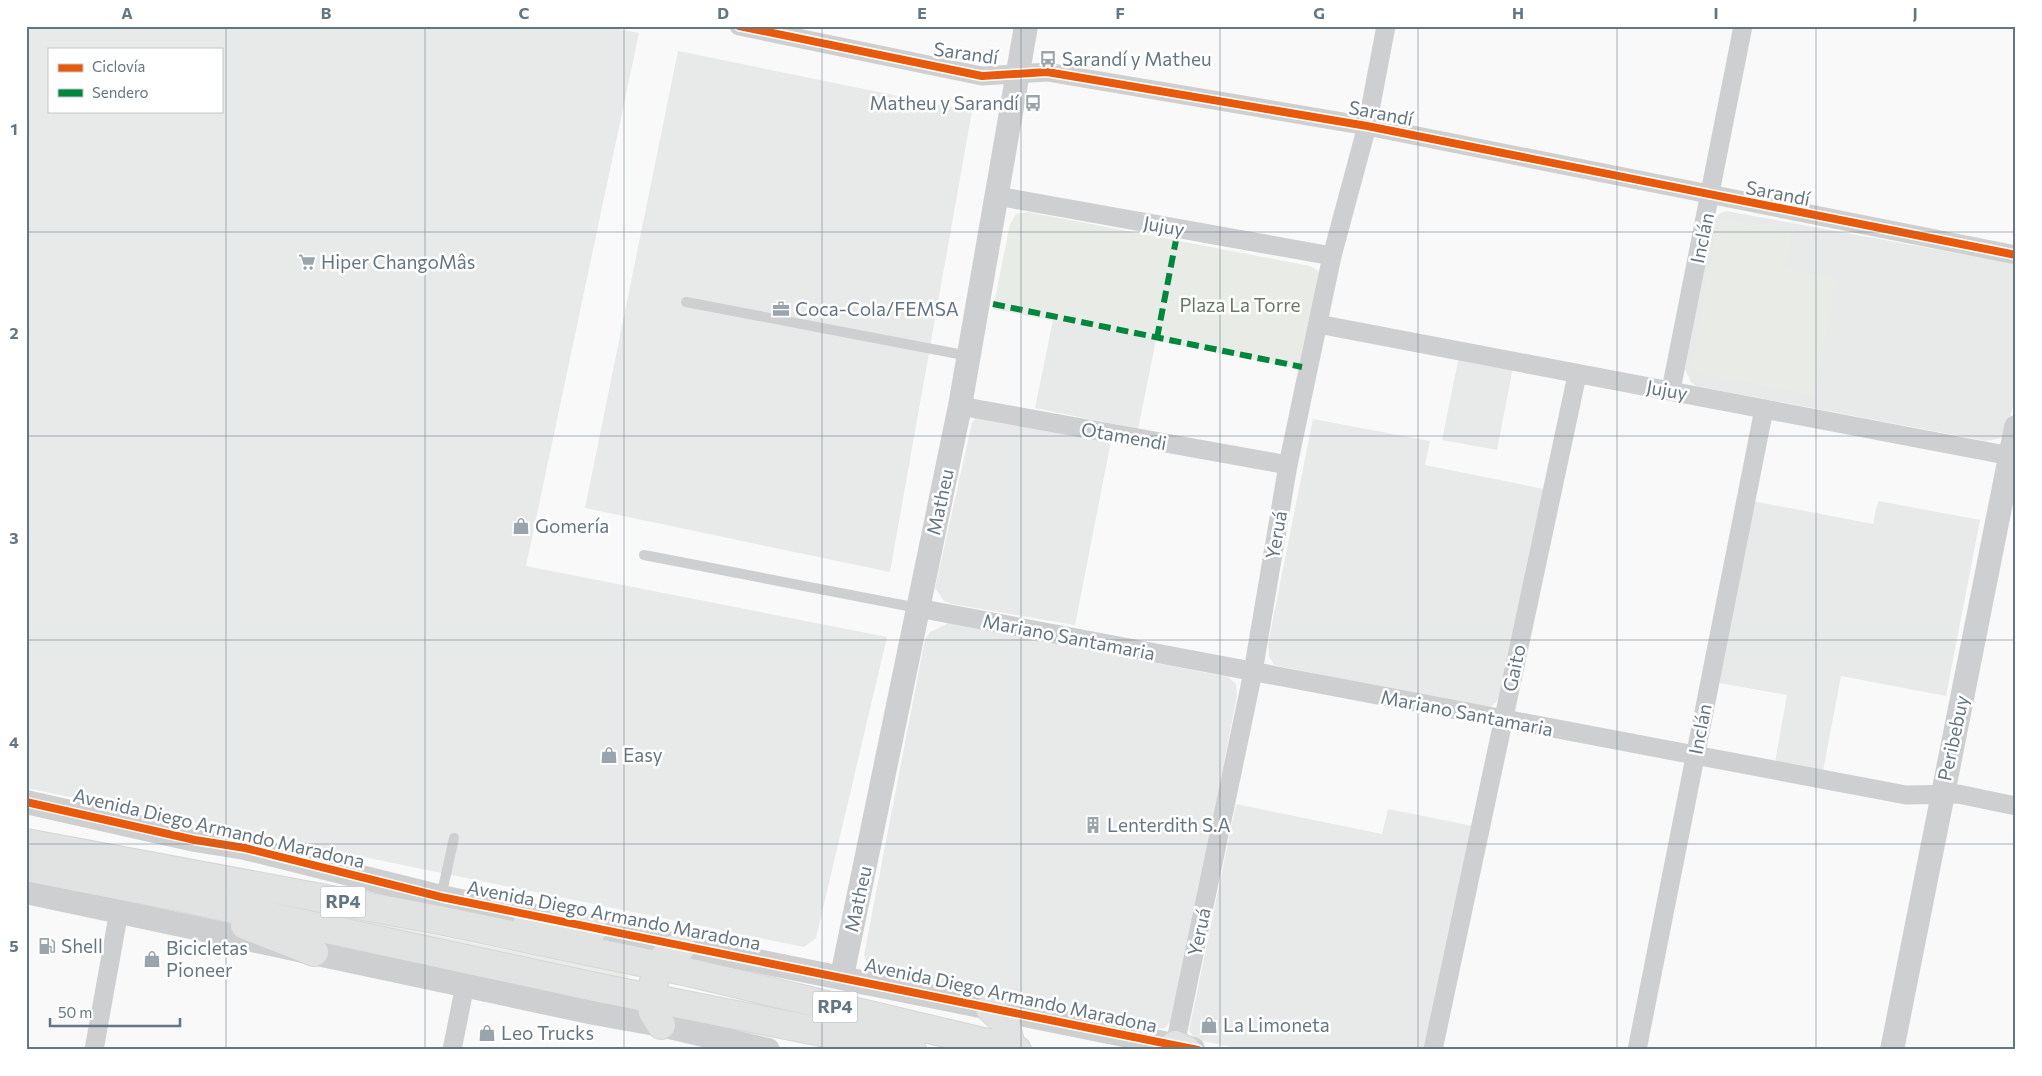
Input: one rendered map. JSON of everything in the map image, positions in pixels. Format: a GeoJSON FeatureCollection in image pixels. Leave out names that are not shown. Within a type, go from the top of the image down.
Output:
{"type":"FeatureCollection","features":[{"type":"Feature","properties":{"kind":"main road","name":"Avenida Diego Armando Maradona"},"geometry":{"type":"LineString","coordinates":[[26,843],[440,908],[658,966],[1014,1049]]}},
{"type":"Feature","properties":{"kind":"main road","name":"RP4"},"geometry":{"type":"LineString","coordinates":[[26,867],[174,896],[650,997],[912,1050]]}},
{"type":"Feature","properties":{"kind":"main road"},"geometry":{"type":"LineString","coordinates":[[174,896],[314,952]]}},
{"type":"Feature","properties":{"kind":"main road"},"geometry":{"type":"LineString","coordinates":[[440,908],[593,928]]}},
{"type":"Feature","properties":{"kind":"main road"},"geometry":{"type":"LineString","coordinates":[[661,1025],[653,1012],[650,997],[658,966],[669,951],[681,947]]}},
{"type":"Feature","properties":{"kind":"main road"},"geometry":{"type":"LineString","coordinates":[[990,1008],[1005,1022],[1014,1049]]}},
{"type":"Feature","properties":{"kind":"street","name":"Sarandí"},"geometry":{"type":"LineString","coordinates":[[739,26],[982,76],[1047,72],[1368,126],[1710,196],[2016,255]]}},
{"type":"Feature","properties":{"kind":"street","name":"Matheu"},"geometry":{"type":"LineString","coordinates":[[842,976],[960,406],[1026,26]]}},
{"type":"Feature","properties":{"kind":"street","name":"Yeruá"},"geometry":{"type":"LineString","coordinates":[[1187,1048],[1288,466],[1332,256],[1368,126],[1386,26]]}},
{"type":"Feature","properties":{"kind":"street","name":"Inclán"},"geometry":{"type":"LineString","coordinates":[[1670,390],[1743,26]]}},
{"type":"Feature","properties":{"kind":"street","name":"Jujuy"},"geometry":{"type":"LineString","coordinates":[[997,196],[1332,256]]}},
{"type":"Feature","properties":{"kind":"street","name":"Jujuy"},"geometry":{"type":"LineString","coordinates":[[1318,324],[2013,457]]}},
{"type":"Feature","properties":{"kind":"street","name":"Gaito"},"geometry":{"type":"LineString","coordinates":[[1433,1050],[1577,375]]}},
{"type":"Feature","properties":{"kind":"street","name":"Otamendi"},"geometry":{"type":"LineString","coordinates":[[960,406],[1288,466]]}},
{"type":"Feature","properties":{"kind":"street","name":"Inclán"},"geometry":{"type":"LineString","coordinates":[[1637,1050],[1764,409]]}},
{"type":"Feature","properties":{"kind":"street","name":"Peribebuy"},"geometry":{"type":"LineString","coordinates":[[1892,1050],[1941,793],[2013,457],[2016,427]]}},
{"type":"Feature","properties":{"kind":"street","name":"Mariano Santamaria"},"geometry":{"type":"LineString","coordinates":[[918,608],[1906,795],[1958,794],[2016,806]]}},
{"type":"Feature","properties":{"kind":"street","name":"Avenida Diego Armando Maradona"},"geometry":{"type":"LineString","coordinates":[[26,802],[195,840],[245,848],[440,908]]}},
{"type":"Feature","properties":{"kind":"street"},"geometry":{"type":"LineString","coordinates":[[26,892],[661,1025],[768,1050]]}},
{"type":"Feature","properties":{"kind":"street"},"geometry":{"type":"LineString","coordinates":[[94,1050],[119,912]]}},
{"type":"Feature","properties":{"kind":"street","name":"Avenida Diego Armando Maradona"},"geometry":{"type":"LineString","coordinates":[[593,928],[681,947],[842,976],[1187,1048]]}},
{"type":"Feature","properties":{"kind":"street"},"geometry":{"type":"LineString","coordinates":[[452,1050],[465,985]]}},
{"type":"Feature","properties":{"kind":"lane"},"geometry":{"type":"LineString","coordinates":[[686,302],[969,356]]}},
{"type":"Feature","properties":{"kind":"lane"},"geometry":{"type":"LineString","coordinates":[[644,554],[918,608]]}},
{"type":"Feature","properties":{"kind":"lane"},"geometry":{"type":"LineString","coordinates":[[440,908],[454,838]]}},
{"type":"Feature","properties":{"kind":"shaded area"},"geometry":{"type":"Polygon","coordinates":[[[26,26],[602,26],[639,33],[526,566],[887,637],[816,938],[804,947],[26,788],[26,26]]]}},
{"type":"Feature","properties":{"kind":"shaded area","name":"Coca-Cola/FEMSA"},"geometry":{"type":"Polygon","coordinates":[[[678,51],[972,111],[890,572],[585,508],[678,51]]]}},
{"type":"Feature","properties":{"kind":"shaded area"},"geometry":{"type":"Polygon","coordinates":[[[1726,211],[2016,264],[2016,392],[2008,429],[2001,438],[1986,441],[1696,386],[1691,382],[1685,369],[1713,221],[1719,214],[1726,211]]]}},
{"type":"Feature","properties":{"kind":"shaded area"},"geometry":{"type":"Polygon","coordinates":[[[1053,320],[1156,340],[1138,429],[1035,408],[1053,320]]]}},
{"type":"Feature","properties":{"kind":"shaded area"},"geometry":{"type":"Polygon","coordinates":[[[1459,356],[1513,367],[1497,450],[1442,440],[1459,356]]]}},
{"type":"Feature","properties":{"kind":"shaded area"},"geometry":{"type":"Polygon","coordinates":[[[975,418],[1111,441],[1075,625],[952,604],[944,601],[935,588],[972,423],[975,418]]]}},
{"type":"Feature","properties":{"kind":"shaded area"},"geometry":{"type":"Polygon","coordinates":[[[1313,419],[1430,441],[1425,465],[1544,489],[1502,696],[1492,706],[1483,708],[1274,665],[1269,656],[1268,644],[1313,419]]]}},
{"type":"Feature","properties":{"kind":"shaded area"},"geometry":{"type":"Polygon","coordinates":[[[1753,501],[1873,524],[1878,501],[1980,520],[1946,696],[1841,676],[1823,771],[1775,762],[1787,695],[1719,683],[1753,501]]]}},
{"type":"Feature","properties":{"kind":"shaded area","name":"Lenterdith S.A"},"geometry":{"type":"Polygon","coordinates":[[[949,623],[1228,677],[1236,684],[1237,696],[1175,1016],[1165,1028],[1152,1029],[875,970],[867,964],[864,955],[925,639],[930,632],[949,623]]]}},
{"type":"Feature","properties":{"kind":"shaded area"},"geometry":{"type":"Polygon","coordinates":[[[1236,804],[1382,834],[1388,809],[1473,826],[1427,1050],[1247,1050],[1198,1040],[1189,1031],[1236,804]]]}},
{"type":"Feature","properties":{"kind":"green space","name":"Plaza La Torre"},"geometry":{"type":"Polygon","coordinates":[[[1028,212],[1310,266],[1317,270],[1321,275],[1302,369],[993,309],[1010,224],[1016,214],[1028,212]]]}},
{"type":"Feature","properties":{"kind":"green space"},"geometry":{"type":"Polygon","coordinates":[[[1725,219],[1792,232],[1785,269],[1837,278],[1815,396],[1696,373],[1691,366],[1718,224],[1725,219]]]}},
{"type":"Feature","properties":{"kind":"green space"},"geometry":{"type":"Polygon","coordinates":[[[26,852],[621,973],[630,977],[621,978],[26,857],[26,852]]]}},
{"type":"Feature","properties":{"kind":"marked path"},"geometry":{"type":"LineString","coordinates":[[1157,338],[1176,240]]}},
{"type":"Feature","properties":{"kind":"marked path"},"geometry":{"type":"LineString","coordinates":[[993,304],[1302,367]]}},
{"type":"Feature","properties":{"kind":"cycle path"},"geometry":{"type":"LineString","coordinates":[[739,26],[982,76],[1047,72],[1367,126],[2016,255]]}},
{"type":"Feature","properties":{"kind":"cycle path"},"geometry":{"type":"LineString","coordinates":[[26,802],[195,840],[245,848],[441,897],[1198,1050]]}},
{"type":"Feature","properties":{"kind":"place","name":"Sarandí y Matheu"},"geometry":{"type":"Point","coordinates":[1048,59]}},
{"type":"Feature","properties":{"kind":"place","name":"Matheu y Sarandí"},"geometry":{"type":"Point","coordinates":[1033,103]}},
{"type":"Feature","properties":{"kind":"place","name":"Hiper ChangoMâs"},"geometry":{"type":"Point","coordinates":[307,262]}},
{"type":"Feature","properties":{"kind":"place","name":"Coca-Cola/FEMSA"},"geometry":{"type":"Point","coordinates":[781,309]}},
{"type":"Feature","properties":{"kind":"place","name":"Gomería"},"geometry":{"type":"Point","coordinates":[521,526]}},
{"type":"Feature","properties":{"kind":"place","name":"Easy"},"geometry":{"type":"Point","coordinates":[609,755]}},
{"type":"Feature","properties":{"kind":"place","name":"Lenterdith S.A"},"geometry":{"type":"Point","coordinates":[1093,825]}},
{"type":"Feature","properties":{"kind":"place","name":"Shell"},"geometry":{"type":"Point","coordinates":[47,946]}},
{"type":"Feature","properties":{"kind":"place","name":"Bicicletas Pioneer"},"geometry":{"type":"Point","coordinates":[152,959]}},
{"type":"Feature","properties":{"kind":"place","name":"La Limoneta"},"geometry":{"type":"Point","coordinates":[1209,1025]}},
{"type":"Feature","properties":{"kind":"place","name":"Leo Trucks"},"geometry":{"type":"Point","coordinates":[487,1033]}}]}
